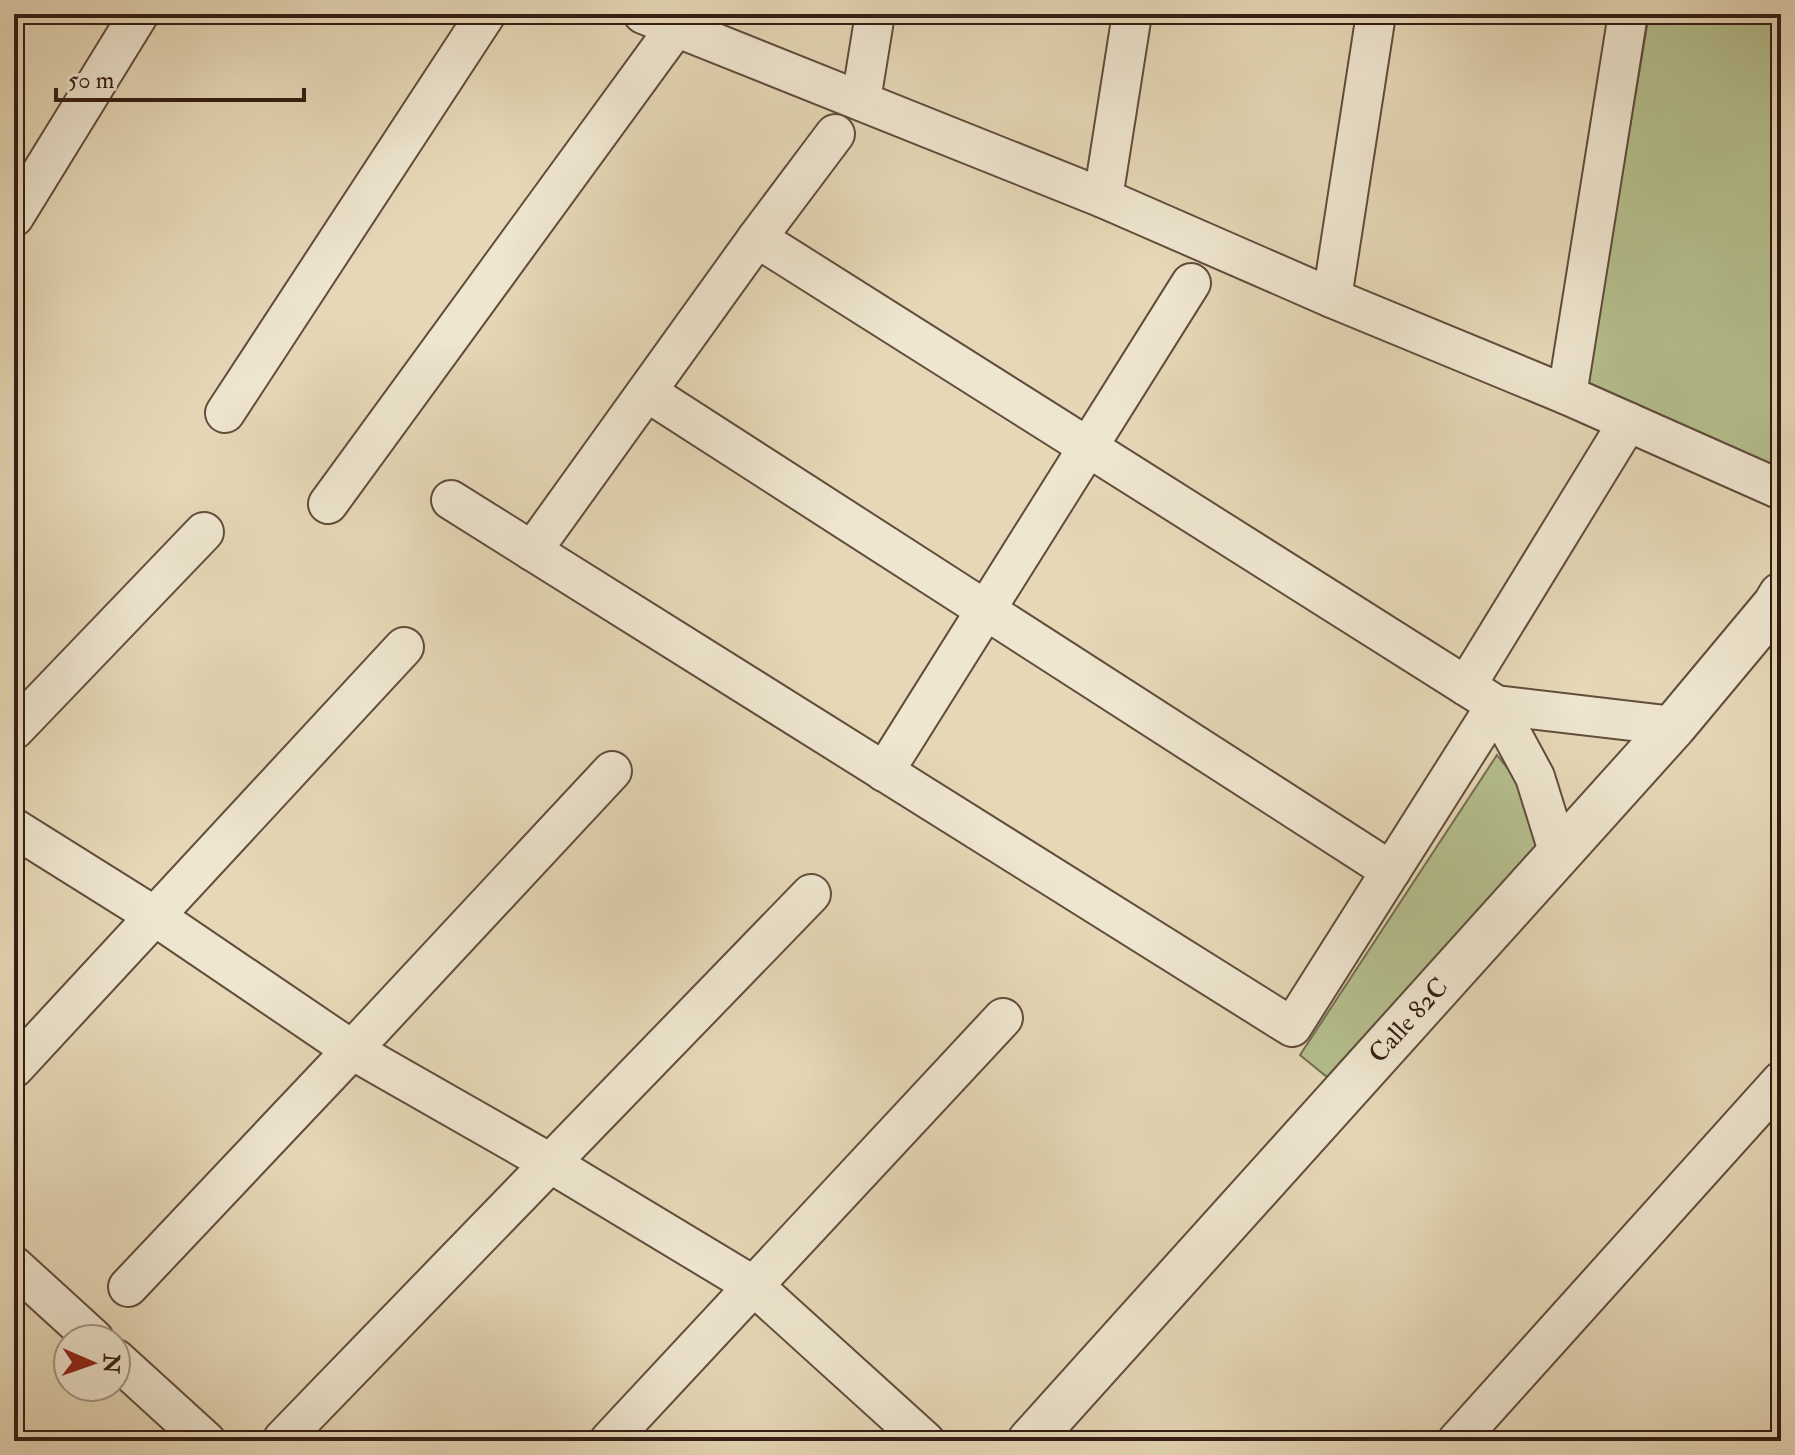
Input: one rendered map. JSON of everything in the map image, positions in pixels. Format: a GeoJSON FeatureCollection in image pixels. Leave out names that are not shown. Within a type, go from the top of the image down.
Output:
{"type":"FeatureCollection","features":[{"type":"Feature","properties":{"kind":"street"},"geometry":{"type":"LineString","coordinates":[[14,217],[139,14]]}},
{"type":"Feature","properties":{"kind":"street"},"geometry":{"type":"LineString","coordinates":[[225,413],[486,14]]}},
{"type":"Feature","properties":{"kind":"street"},"geometry":{"type":"LineString","coordinates":[[861,100],[875,14]]}},
{"type":"Feature","properties":{"kind":"street"},"geometry":{"type":"LineString","coordinates":[[1103,198],[1132,14]]}},
{"type":"Feature","properties":{"kind":"street"},"geometry":{"type":"LineString","coordinates":[[1332,298],[1376,14]]}},
{"type":"Feature","properties":{"kind":"street"},"geometry":{"type":"LineString","coordinates":[[1567,395],[1628,14]]}},
{"type":"Feature","properties":{"kind":"street"},"geometry":{"type":"LineString","coordinates":[[328,504],[659,20],[1103,198],[1332,298],[1567,395],[1781,490]]}},
{"type":"Feature","properties":{"kind":"street"},"geometry":{"type":"LineString","coordinates":[[532,551],[835,134]]}},
{"type":"Feature","properties":{"kind":"street"},"geometry":{"type":"LineString","coordinates":[[757,238],[1481,696],[1674,726]]}},
{"type":"Feature","properties":{"kind":"street"},"geometry":{"type":"LineString","coordinates":[[884,772],[1191,283]]}},
{"type":"Feature","properties":{"kind":"street"},"geometry":{"type":"LineString","coordinates":[[647,392],[1391,871]]}},
{"type":"Feature","properties":{"kind":"street"},"geometry":{"type":"LineString","coordinates":[[451,500],[1292,1027],[1391,871],[1628,422]]}},
{"type":"Feature","properties":{"kind":"street"},"geometry":{"type":"LineString","coordinates":[[14,730],[204,532]]}},
{"type":"Feature","properties":{"kind":"street","name":"Calle 82C"},"geometry":{"type":"LineString","coordinates":[[1030,1441],[1674,726],[1781,595]]}},
{"type":"Feature","properties":{"kind":"street"},"geometry":{"type":"LineString","coordinates":[[14,1068],[404,647]]}},
{"type":"Feature","properties":{"kind":"street"},"geometry":{"type":"LineString","coordinates":[[1481,696],[1535,777],[1559,854]]}},
{"type":"Feature","properties":{"kind":"street"},"geometry":{"type":"LineString","coordinates":[[128,1287],[612,771]]}},
{"type":"Feature","properties":{"kind":"street"},"geometry":{"type":"LineString","coordinates":[[14,828],[156,917],[352,1050],[550,1163],[754,1286],[925,1441]]}},
{"type":"Feature","properties":{"kind":"street"},"geometry":{"type":"LineString","coordinates":[[283,1439],[811,894]]}},
{"type":"Feature","properties":{"kind":"street"},"geometry":{"type":"LineString","coordinates":[[609,1441],[1003,1018]]}},
{"type":"Feature","properties":{"kind":"street"},"geometry":{"type":"LineString","coordinates":[[1457,1441],[1781,1081]]}},
{"type":"Feature","properties":{"kind":"street"},"geometry":{"type":"LineString","coordinates":[[14,1266],[76,1323]]}},
{"type":"Feature","properties":{"kind":"street"},"geometry":{"type":"LineString","coordinates":[[132,1374],[206,1441]]}},
{"type":"Feature","properties":{"kind":"green space"},"geometry":{"type":"Polygon","coordinates":[[[1649,14],[1781,14],[1781,468],[1587,382],[1649,14]]]}},
{"type":"Feature","properties":{"kind":"green space"},"geometry":{"type":"Polygon","coordinates":[[[1497,755],[1527,793],[1539,842],[1327,1077],[1300,1055],[1497,755]]]}}]}
